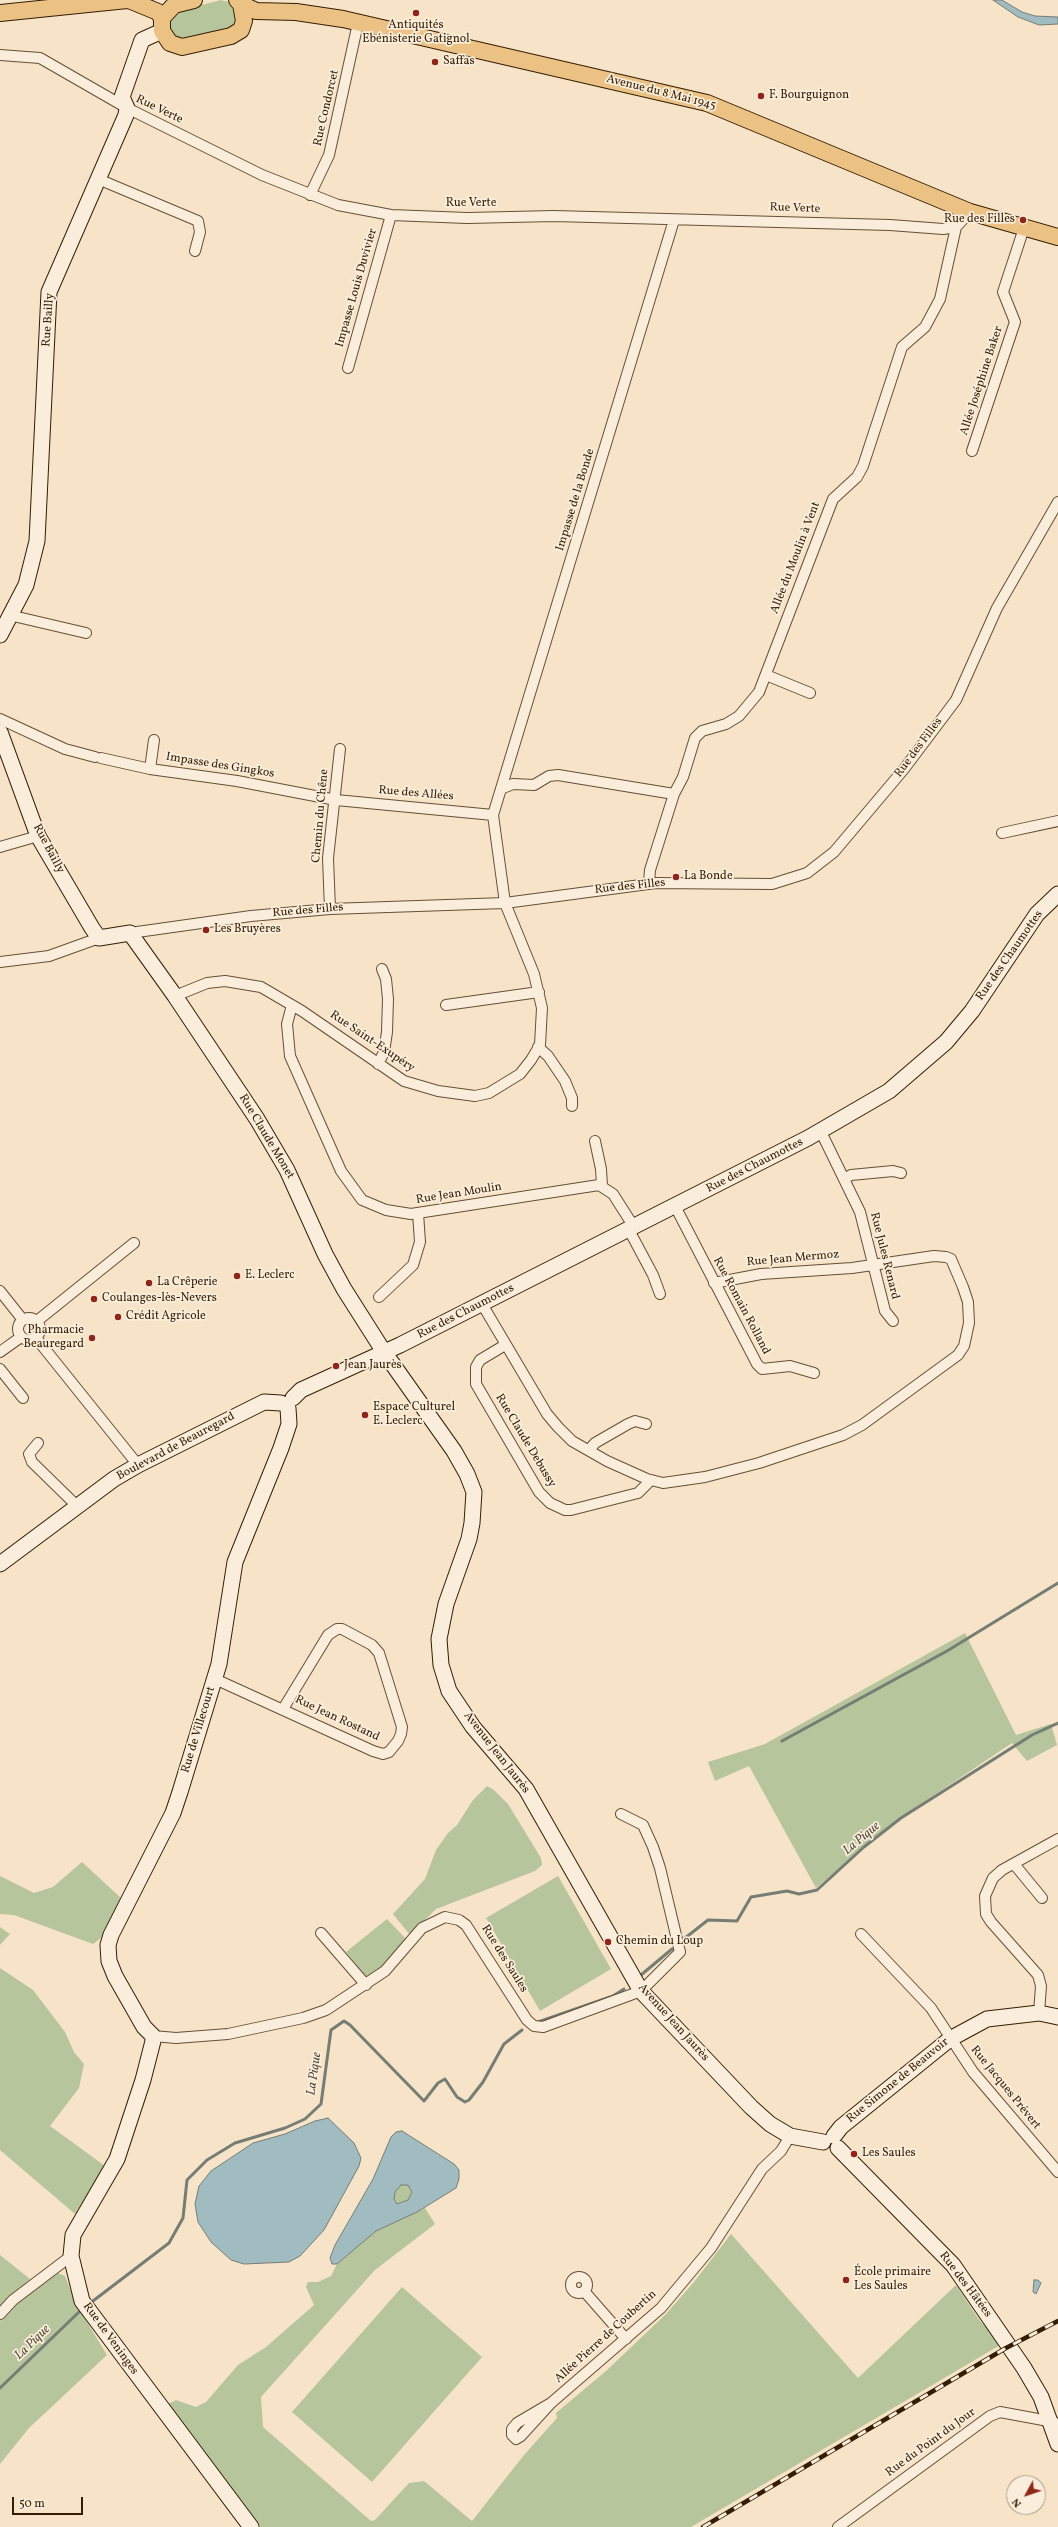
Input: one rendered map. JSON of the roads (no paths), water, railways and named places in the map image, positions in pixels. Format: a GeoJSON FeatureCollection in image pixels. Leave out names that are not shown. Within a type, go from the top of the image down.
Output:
{"type":"FeatureCollection","features":[{"type":"Feature","properties":{"kind":"main road"},"geometry":{"type":"LineString","coordinates":[[0,13],[137,1],[174,5],[194,0]]}},
{"type":"Feature","properties":{"kind":"main road"},"geometry":{"type":"LineString","coordinates":[[137,1],[158,12],[162,25]]}},
{"type":"Feature","properties":{"kind":"main road"},"geometry":{"type":"LineString","coordinates":[[239,2],[244,20],[241,30]]}},
{"type":"Feature","properties":{"kind":"main road","name":"Avenue du 8 Mai 1945"},"geometry":{"type":"LineString","coordinates":[[239,2],[256,11],[319,14],[707,103],[970,212],[1058,237]]}},
{"type":"Feature","properties":{"kind":"main road"},"geometry":{"type":"LineString","coordinates":[[162,25],[174,5]]}},
{"type":"Feature","properties":{"kind":"main road","name":"Avenue du 8 Mai 1945"},"geometry":{"type":"LineString","coordinates":[[162,25],[170,43],[182,47],[231,36],[258,22],[296,12]]}},
{"type":"Feature","properties":{"kind":"street","name":"Rue Condorcet"},"geometry":{"type":"LineString","coordinates":[[310,195],[329,155],[358,23]]}},
{"type":"Feature","properties":{"kind":"street","name":"Rue Bailly"},"geometry":{"type":"LineString","coordinates":[[0,635],[9,615],[26,585],[37,541],[49,292],[127,108],[122,97],[142,40],[162,25]]}},
{"type":"Feature","properties":{"kind":"street","name":"Rue Verte"},"geometry":{"type":"LineString","coordinates":[[0,55],[40,58],[127,108],[262,175],[338,205],[391,215],[468,218],[554,216],[890,225],[943,229],[956,227]]}},
{"type":"Feature","properties":{"kind":"street"},"geometry":{"type":"LineString","coordinates":[[98,179],[198,221],[200,232],[195,251]]}},
{"type":"Feature","properties":{"kind":"street"},"geometry":{"type":"LineString","coordinates":[[956,227],[970,212]]}},
{"type":"Feature","properties":{"kind":"street","name":"Impasse Louis Duvivier"},"geometry":{"type":"LineString","coordinates":[[348,368],[391,215]]}},
{"type":"Feature","properties":{"kind":"street","name":"Impasse de la Bonde"},"geometry":{"type":"LineString","coordinates":[[493,815],[503,788],[674,220]]}},
{"type":"Feature","properties":{"kind":"street","name":"Allée du Moulin à Vent"},"geometry":{"type":"LineString","coordinates":[[649,883],[650,870],[674,794],[683,777],[696,738],[702,731],[726,724],[739,716],[759,692],[833,499],[857,477],[863,466],[902,347],[924,327],[940,299],[956,227]]}},
{"type":"Feature","properties":{"kind":"street","name":"Allée Joséphine Baker"},"geometry":{"type":"LineString","coordinates":[[972,451],[1015,322],[1003,292],[1024,228]]}},
{"type":"Feature","properties":{"kind":"street","name":"Rue des Filles"},"geometry":{"type":"LineString","coordinates":[[99,938],[130,932],[252,916],[330,909],[505,902],[649,883],[772,884],[807,873],[834,852],[904,769],[956,700],[997,608],[1058,502]]}},
{"type":"Feature","properties":{"kind":"street"},"geometry":{"type":"LineString","coordinates":[[9,615],[86,634]]}},
{"type":"Feature","properties":{"kind":"street"},"geometry":{"type":"LineString","coordinates":[[766,675],[810,693]]}},
{"type":"Feature","properties":{"kind":"street","name":"Impasse des Gingkos"},"geometry":{"type":"LineString","coordinates":[[0,719],[65,749],[98,757],[150,769],[237,781],[336,800]]}},
{"type":"Feature","properties":{"kind":"street","name":"Rue Bailly"},"geometry":{"type":"LineString","coordinates":[[0,732],[38,836],[99,938]]}},
{"type":"Feature","properties":{"kind":"street"},"geometry":{"type":"LineString","coordinates":[[150,769],[154,740]]}},
{"type":"Feature","properties":{"kind":"street","name":"Chemin du Chêne"},"geometry":{"type":"LineString","coordinates":[[330,909],[328,858],[336,800],[340,749]]}},
{"type":"Feature","properties":{"kind":"street"},"geometry":{"type":"LineString","coordinates":[[503,788],[513,784],[534,785],[549,776],[558,775],[674,794]]}},
{"type":"Feature","properties":{"kind":"street","name":"Rue des Allées"},"geometry":{"type":"LineString","coordinates":[[336,800],[493,815]]}},
{"type":"Feature","properties":{"kind":"street","name":"Rue Saint-Exupéry"},"geometry":{"type":"LineString","coordinates":[[175,996],[207,983],[225,982],[261,988],[292,1005],[404,1081],[420,1086],[475,1096],[489,1093],[520,1074],[538,1047],[542,1032],[540,992],[505,902],[493,815]]}},
{"type":"Feature","properties":{"kind":"street"},"geometry":{"type":"LineString","coordinates":[[1002,834],[1058,821]]}},
{"type":"Feature","properties":{"kind":"street"},"geometry":{"type":"LineString","coordinates":[[0,847],[38,836]]}},
{"type":"Feature","properties":{"kind":"street","name":"Rue des Chaumottes"},"geometry":{"type":"LineString","coordinates":[[384,1352],[821,1132],[890,1091],[946,1042],[972,1011],[1037,914],[1058,894]]}},
{"type":"Feature","properties":{"kind":"street","name":"Rue Claude Monet"},"geometry":{"type":"LineString","coordinates":[[130,932],[175,996],[256,1119],[287,1170],[325,1254],[384,1352]]}},
{"type":"Feature","properties":{"kind":"street"},"geometry":{"type":"LineString","coordinates":[[0,962],[49,956],[99,938]]}},
{"type":"Feature","properties":{"kind":"street"},"geometry":{"type":"LineString","coordinates":[[378,1064],[384,1052],[387,1032],[388,999],[386,979],[382,969]]}},
{"type":"Feature","properties":{"kind":"street"},"geometry":{"type":"LineString","coordinates":[[446,1005],[540,992]]}},
{"type":"Feature","properties":{"kind":"street","name":"Rue Jean Moulin"},"geometry":{"type":"LineString","coordinates":[[292,1005],[287,1024],[290,1056],[348,1183],[362,1200],[374,1206],[396,1213],[418,1214],[589,1186],[602,1186]]}},
{"type":"Feature","properties":{"kind":"street"},"geometry":{"type":"LineString","coordinates":[[538,1047],[548,1056],[565,1081],[572,1098],[572,1106]]}},
{"type":"Feature","properties":{"kind":"street","name":"Rue Jules Renard"},"geometry":{"type":"LineString","coordinates":[[821,1132],[860,1212],[885,1311],[893,1321]]}},
{"type":"Feature","properties":{"kind":"street"},"geometry":{"type":"LineString","coordinates":[[595,1141],[601,1169],[602,1186],[613,1194],[631,1228],[653,1275],[660,1294]]}},
{"type":"Feature","properties":{"kind":"street"},"geometry":{"type":"LineString","coordinates":[[844,1179],[851,1175],[892,1171],[901,1173]]}},
{"type":"Feature","properties":{"kind":"street","name":"Rue Romain Rolland"},"geometry":{"type":"LineString","coordinates":[[675,1206],[759,1367],[766,1370],[790,1366],[814,1373]]}},
{"type":"Feature","properties":{"kind":"street"},"geometry":{"type":"LineString","coordinates":[[379,1297],[414,1265],[420,1242],[418,1214]]}},
{"type":"Feature","properties":{"kind":"street"},"geometry":{"type":"LineString","coordinates":[[37,1322],[134,1243]]}},
{"type":"Feature","properties":{"kind":"street","name":"Rue Jean Mermoz"},"geometry":{"type":"LineString","coordinates":[[650,1480],[663,1483],[705,1477],[760,1463],[843,1435],[862,1425],[958,1355],[964,1346],[970,1314],[968,1302],[951,1259],[934,1256],[852,1268],[761,1274],[714,1283]]}},
{"type":"Feature","properties":{"kind":"street"},"geometry":{"type":"LineString","coordinates":[[0,1291],[23,1320]]}},
{"type":"Feature","properties":{"kind":"street"},"geometry":{"type":"LineString","coordinates":[[482,1304],[547,1414],[572,1441],[631,1472],[650,1480]]}},
{"type":"Feature","properties":{"kind":"street"},"geometry":{"type":"LineString","coordinates":[[30,1318],[37,1322],[40,1332],[36,1338],[26,1340],[21,1336],[18,1330],[23,1320],[30,1318]]}},
{"type":"Feature","properties":{"kind":"street"},"geometry":{"type":"LineString","coordinates":[[0,1352],[21,1336]]}},
{"type":"Feature","properties":{"kind":"street"},"geometry":{"type":"LineString","coordinates":[[36,1338],[138,1464]]}},
{"type":"Feature","properties":{"kind":"street","name":"Rue Claude Debussy"},"geometry":{"type":"LineString","coordinates":[[505,1345],[480,1360],[476,1367],[476,1384],[539,1492],[550,1503],[565,1510],[571,1510],[638,1493],[650,1480]]}},
{"type":"Feature","properties":{"kind":"street"},"geometry":{"type":"LineString","coordinates":[[287,1403],[307,1387],[384,1352]]}},
{"type":"Feature","properties":{"kind":"street","name":"Avenue Jean Jaurès"},"geometry":{"type":"LineString","coordinates":[[384,1352],[454,1451],[474,1492],[469,1539],[446,1604],[439,1639],[441,1665],[449,1691],[473,1726],[526,1789],[641,1991],[751,2107],[770,2124],[790,2136],[832,2142]]}},
{"type":"Feature","properties":{"kind":"street"},"geometry":{"type":"LineString","coordinates":[[0,1369],[23,1398]]}},
{"type":"Feature","properties":{"kind":"street","name":"Boulevard de Beauregard"},"geometry":{"type":"LineString","coordinates":[[0,1564],[77,1506],[138,1464],[264,1402],[287,1403]]}},
{"type":"Feature","properties":{"kind":"street","name":"Rue de Villecourt"},"geometry":{"type":"LineString","coordinates":[[153,2036],[144,2027],[115,1976],[109,1961],[108,1945],[111,1935],[173,1813],[214,1679],[226,1627],[235,1562],[281,1448],[289,1424],[287,1403]]}},
{"type":"Feature","properties":{"kind":"street"},"geometry":{"type":"LineString","coordinates":[[589,1450],[595,1443],[628,1424],[635,1421],[646,1424]]}},
{"type":"Feature","properties":{"kind":"street"},"geometry":{"type":"LineString","coordinates":[[38,1443],[29,1454],[32,1462],[77,1506]]}},
{"type":"Feature","properties":{"kind":"street","name":"Rue Jean Rostand"},"geometry":{"type":"LineString","coordinates":[[214,1679],[382,1754],[393,1749],[401,1734],[402,1727],[379,1653],[372,1645],[342,1629],[337,1629],[328,1635],[283,1709]]}},
{"type":"Feature","properties":{"kind":"street"},"geometry":{"type":"LineString","coordinates":[[621,1814],[643,1825],[653,1847],[660,1868],[680,1952],[641,1991]]}},
{"type":"Feature","properties":{"kind":"street"},"geometry":{"type":"LineString","coordinates":[[1039,2013],[1041,1986],[1038,1975],[991,1922],[984,1904],[985,1896],[993,1878],[1014,1864],[1058,1839]]}},
{"type":"Feature","properties":{"kind":"street"},"geometry":{"type":"LineString","coordinates":[[1014,1864],[1042,1898]]}},
{"type":"Feature","properties":{"kind":"street","name":"Rue des Saules"},"geometry":{"type":"LineString","coordinates":[[153,2036],[176,2038],[213,2036],[289,2022],[326,2010],[366,1985],[385,1971],[422,1928],[445,1917],[459,1920],[466,1925],[527,2020],[534,2026],[543,2027],[641,1991]]}},
{"type":"Feature","properties":{"kind":"street"},"geometry":{"type":"LineString","coordinates":[[321,1933],[366,1985]]}},
{"type":"Feature","properties":{"kind":"street","name":"Rue Jacques Prévert"},"geometry":{"type":"LineString","coordinates":[[861,1934],[931,2008],[973,2072],[1058,2172]]}},
{"type":"Feature","properties":{"kind":"street","name":"Rue Simone de Beauvoir"},"geometry":{"type":"LineString","coordinates":[[832,2142],[841,2127],[950,2039],[987,2019],[1039,2013],[1058,2017]]}},
{"type":"Feature","properties":{"kind":"street","name":"Rue de Veninges"},"geometry":{"type":"LineString","coordinates":[[153,2036],[143,2080],[132,2117],[116,2159],[73,2235],[71,2256],[82,2301],[250,2527]]}},
{"type":"Feature","properties":{"kind":"street","name":"Allée Pierre de Coubertin"},"geometry":{"type":"LineString","coordinates":[[551,2402],[661,2308],[711,2248],[762,2169],[781,2151],[790,2136]]}},
{"type":"Feature","properties":{"kind":"street","name":"Rue des Hâtées"},"geometry":{"type":"LineString","coordinates":[[832,2142],[950,2262],[1024,2368],[1054,2422],[1058,2444]]}},
{"type":"Feature","properties":{"kind":"street"},"geometry":{"type":"LineString","coordinates":[[0,2314],[13,2300],[71,2256]]}},
{"type":"Feature","properties":{"kind":"street"},"geometry":{"type":"LineString","coordinates":[[584,2291],[626,2339]]}},
{"type":"Feature","properties":{"kind":"street","name":"Rue du Point du Jour"},"geometry":{"type":"LineString","coordinates":[[838,2527],[990,2416],[1000,2412],[1054,2422]]}},
{"type":"Feature","properties":{"kind":"water"},"geometry":{"type":"Polygon","coordinates":[[[993,0],[1002,0],[1022,12],[1035,16],[1058,17],[1058,24],[1039,25],[1018,17],[993,0]]]}},
{"type":"Feature","properties":{"kind":"water"},"geometry":{"type":"Polygon","coordinates":[[[328,2118],[354,2143],[361,2158],[359,2166],[324,2230],[300,2256],[289,2262],[244,2264],[231,2260],[211,2242],[198,2222],[195,2204],[199,2186],[211,2171],[253,2143],[285,2134],[315,2121],[328,2118]]]}},
{"type":"Feature","properties":{"kind":"water"},"geometry":{"type":"Polygon","coordinates":[[[402,2131],[454,2164],[459,2170],[459,2179],[456,2188],[417,2212],[376,2231],[337,2264],[332,2264],[330,2258],[335,2245],[373,2179],[391,2137],[396,2132],[402,2131]],[[401,2185],[395,2192],[394,2199],[397,2204],[408,2200],[412,2192],[408,2185],[401,2185]]]}},
{"type":"Feature","properties":{"kind":"water"},"geometry":{"type":"Polygon","coordinates":[[[1034,2280],[1038,2280],[1041,2283],[1036,2294],[1033,2292],[1034,2280]]]}},
{"type":"Feature","properties":{"kind":"waterway"},"geometry":{"type":"LineString","coordinates":[[782,1741],[947,1651],[1058,1583]]}},
{"type":"Feature","properties":{"kind":"waterway","name":"La Pique"},"geometry":{"type":"LineString","coordinates":[[680,1942],[708,1920],[737,1921],[751,1897],[787,1891],[799,1894],[817,1890],[864,1847],[901,1818],[1032,1735],[1058,1723]]}},
{"type":"Feature","properties":{"kind":"waterway","name":"La Pique"},"geometry":{"type":"LineString","coordinates":[[641,1975],[672,1949]]}},
{"type":"Feature","properties":{"kind":"waterway","name":"La Pique"},"geometry":{"type":"LineString","coordinates":[[538,2022],[613,1996],[624,1989]]}},
{"type":"Feature","properties":{"kind":"waterway","name":"La Pique"},"geometry":{"type":"LineString","coordinates":[[89,2304],[169,2243],[183,2218],[187,2180],[207,2160],[235,2143],[285,2128],[305,2119],[321,2104],[331,2030],[344,2021],[350,2025],[424,2101],[438,2083],[445,2079],[457,2097],[465,2102],[469,2100],[483,2082],[504,2044],[522,2030]]}},
{"type":"Feature","properties":{"kind":"waterway","name":"La Pique"},"geometry":{"type":"LineString","coordinates":[[0,2388],[79,2312]]}},
{"type":"Feature","properties":{"kind":"railway"},"geometry":{"type":"LineString","coordinates":[[703,2527],[1006,2348],[1058,2321]]}},
{"type":"Feature","properties":{"kind":"place","name":"Antiquités Ebénisterie Gatignol"},"geometry":{"type":"Point","coordinates":[416,13]}},
{"type":"Feature","properties":{"kind":"place","name":"Saffas"},"geometry":{"type":"Point","coordinates":[435,62]}},
{"type":"Feature","properties":{"kind":"place","name":"F. Bourguignon"},"geometry":{"type":"Point","coordinates":[761,96]}},
{"type":"Feature","properties":{"kind":"place","name":"Rue des Filles"},"geometry":{"type":"Point","coordinates":[1023,220]}},
{"type":"Feature","properties":{"kind":"place","name":"La Bonde"},"geometry":{"type":"Point","coordinates":[676,877]}},
{"type":"Feature","properties":{"kind":"place","name":"Les Bruyères"},"geometry":{"type":"Point","coordinates":[206,930]}},
{"type":"Feature","properties":{"kind":"place","name":"E. Leclerc"},"geometry":{"type":"Point","coordinates":[237,1276]}},
{"type":"Feature","properties":{"kind":"place","name":"La Crêperie"},"geometry":{"type":"Point","coordinates":[149,1283]}},
{"type":"Feature","properties":{"kind":"place","name":"Coulanges-lès-Nevers"},"geometry":{"type":"Point","coordinates":[94,1299]}},
{"type":"Feature","properties":{"kind":"place","name":"Crédit Agricole"},"geometry":{"type":"Point","coordinates":[118,1317]}},
{"type":"Feature","properties":{"kind":"place","name":"Pharmacie Beauregard"},"geometry":{"type":"Point","coordinates":[92,1338]}},
{"type":"Feature","properties":{"kind":"place","name":"Jean Jaurès"},"geometry":{"type":"Point","coordinates":[336,1366]}},
{"type":"Feature","properties":{"kind":"place","name":"Espace Culturel E. Leclerc"},"geometry":{"type":"Point","coordinates":[365,1415]}},
{"type":"Feature","properties":{"kind":"place","name":"Chemin du Loup"},"geometry":{"type":"Point","coordinates":[608,1942]}},
{"type":"Feature","properties":{"kind":"place","name":"Les Saules"},"geometry":{"type":"Point","coordinates":[854,2154]}},
{"type":"Feature","properties":{"kind":"place","name":"École primaire Les Saules"},"geometry":{"type":"Point","coordinates":[846,2280]}}]}
